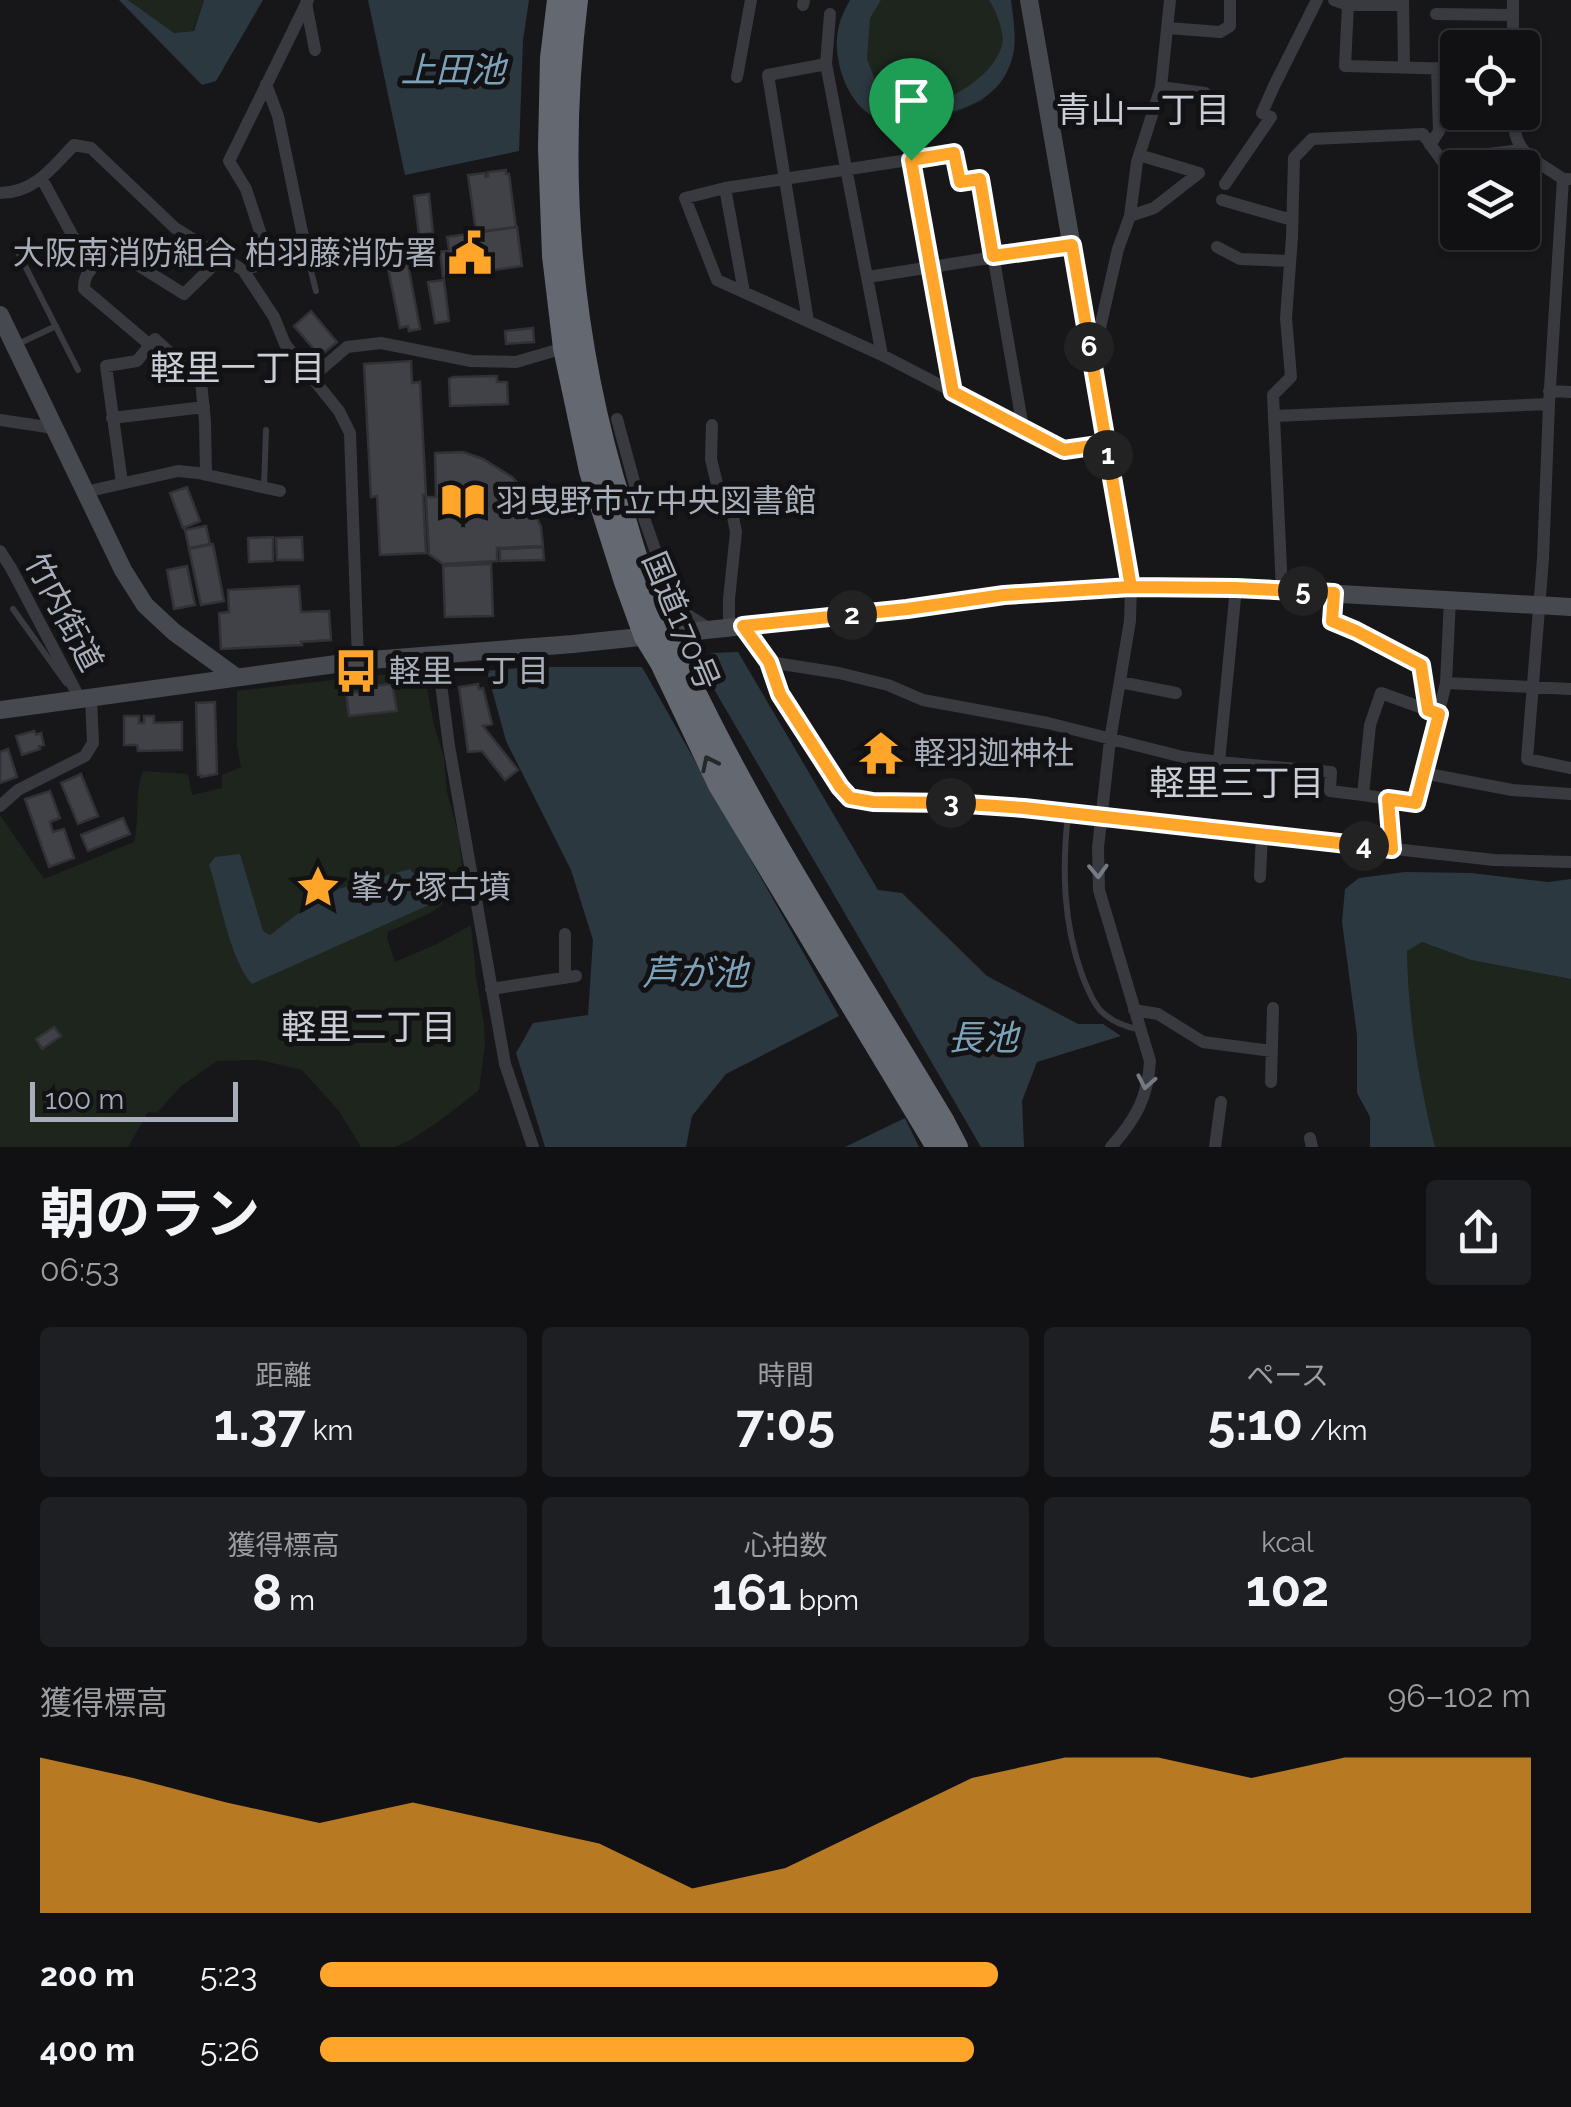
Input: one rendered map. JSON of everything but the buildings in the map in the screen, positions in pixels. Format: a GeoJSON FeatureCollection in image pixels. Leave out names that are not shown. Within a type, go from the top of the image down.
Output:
{"type":"FeatureCollection","features":[{"type":"Feature","properties":{"kind":"highway","name":"国道170号"},"geometry":{"type":"LineString","coordinates":[[558,0],[549,148],[553,256],[564,348],[590,470],[624,582],[644,637],[720,784],[938,1147]]}},
{"type":"Feature","properties":{"kind":"highway","name":"国道170号"},"geometry":{"type":"LineString","coordinates":[[577,0],[566,149],[570,254],[585,361],[614,483],[644,577],[736,775],[957,1147]]}},
{"type":"Feature","properties":{"kind":"street"},"geometry":{"type":"LineString","coordinates":[[738,77],[751,0]]}},
{"type":"Feature","properties":{"kind":"street"},"geometry":{"type":"LineString","coordinates":[[1029,0],[1131,587],[1130,621],[1100,816],[1099,890],[1150,1061],[1149,1085],[1140,1106],[1110,1147]]}},
{"type":"Feature","properties":{"kind":"street"},"geometry":{"type":"LineString","coordinates":[[1090,351],[1100,328],[1118,249],[1130,216],[1139,155],[1161,86],[1170,0]]}},
{"type":"Feature","properties":{"kind":"street"},"geometry":{"type":"LineString","coordinates":[[1168,28],[1220,32],[1230,26],[1230,0]]}},
{"type":"Feature","properties":{"kind":"street"},"geometry":{"type":"LineString","coordinates":[[1225,184],[1271,117],[1262,113],[1317,0]]}},
{"type":"Feature","properties":{"kind":"street"},"geometry":{"type":"LineString","coordinates":[[1512,30],[1513,0]]}},
{"type":"Feature","properties":{"kind":"street"},"geometry":{"type":"LineString","coordinates":[[307,2],[316,50]]}},
{"type":"Feature","properties":{"kind":"street"},"geometry":{"type":"LineString","coordinates":[[270,262],[246,188],[228,161],[307,2]]}},
{"type":"Feature","properties":{"kind":"street"},"geometry":{"type":"LineString","coordinates":[[1404,67],[1403,2],[1341,2],[1344,66],[1440,68]]}},
{"type":"Feature","properties":{"kind":"street"},"geometry":{"type":"LineString","coordinates":[[830,14],[826,64],[882,355]]}},
{"type":"Feature","properties":{"kind":"street"},"geometry":{"type":"LineString","coordinates":[[1436,14],[1512,16]]}},
{"type":"Feature","properties":{"kind":"street"},"geometry":{"type":"LineString","coordinates":[[808,322],[768,75],[826,64]]}},
{"type":"Feature","properties":{"kind":"street"},"geometry":{"type":"LineString","coordinates":[[1430,145],[1439,131],[1437,68]]}},
{"type":"Feature","properties":{"kind":"street"},"geometry":{"type":"LineString","coordinates":[[243,270],[306,251],[278,116],[266,84]]}},
{"type":"Feature","properties":{"kind":"street"},"geometry":{"type":"LineString","coordinates":[[1161,86],[1205,93]]}},
{"type":"Feature","properties":{"kind":"street"},"geometry":{"type":"LineString","coordinates":[[1513,130],[1521,150]]}},
{"type":"Feature","properties":{"kind":"street"},"geometry":{"type":"LineString","coordinates":[[1282,590],[1273,394],[1291,377],[1286,318],[1294,158],[1312,139],[1423,134],[1440,158]]}},
{"type":"Feature","properties":{"kind":"street"},"geometry":{"type":"LineString","coordinates":[[0,193],[29,188],[74,144],[91,148],[175,228],[243,270],[274,318],[285,344],[339,412],[350,433],[358,661]]}},
{"type":"Feature","properties":{"kind":"street"},"geometry":{"type":"LineString","coordinates":[[1023,428],[980,179],[960,182],[954,153],[785,178],[686,198],[718,280],[882,355],[1064,450],[1106,444]]}},
{"type":"Feature","properties":{"kind":"street"},"geometry":{"type":"LineString","coordinates":[[1130,216],[1154,208],[1199,173],[1139,155]]}},
{"type":"Feature","properties":{"kind":"street"},"geometry":{"type":"LineString","coordinates":[[911,160],[953,392]]}},
{"type":"Feature","properties":{"kind":"street"},"geometry":{"type":"LineString","coordinates":[[1540,162],[1567,179],[1527,758],[1571,768]]}},
{"type":"Feature","properties":{"kind":"street"},"geometry":{"type":"LineString","coordinates":[[42,179],[90,268]]}},
{"type":"Feature","properties":{"kind":"street"},"geometry":{"type":"LineString","coordinates":[[726,188],[744,292]]}},
{"type":"Feature","properties":{"kind":"street"},"geometry":{"type":"LineString","coordinates":[[1222,200],[1292,220]]}},
{"type":"Feature","properties":{"kind":"street"},"geometry":{"type":"LineString","coordinates":[[868,277],[1072,245]]}},
{"type":"Feature","properties":{"kind":"street"},"geometry":{"type":"LineString","coordinates":[[1217,247],[1240,260],[1290,261]]}},
{"type":"Feature","properties":{"kind":"street"},"geometry":{"type":"LineString","coordinates":[[150,345],[84,289],[84,278],[90,268],[113,256],[124,256],[184,294],[223,256]]}},
{"type":"Feature","properties":{"kind":"street"},"geometry":{"type":"LineString","coordinates":[[0,314],[123,570],[144,605],[236,677]]}},
{"type":"Feature","properties":{"kind":"street"},"geometry":{"type":"LineString","coordinates":[[312,378],[347,347],[371,337],[381,343],[471,362],[516,362],[564,348]]}},
{"type":"Feature","properties":{"kind":"street"},"geometry":{"type":"LineString","coordinates":[[122,482],[106,366],[137,362],[155,339],[201,382],[206,475]]}},
{"type":"Feature","properties":{"kind":"street"},"geometry":{"type":"LineString","coordinates":[[1275,416],[1549,398],[1571,392]]}},
{"type":"Feature","properties":{"kind":"street"},"geometry":{"type":"LineString","coordinates":[[112,418],[204,407]]}},
{"type":"Feature","properties":{"kind":"street"},"geometry":{"type":"LineString","coordinates":[[0,408],[4,421],[54,428]]}},
{"type":"Feature","properties":{"kind":"street"},"geometry":{"type":"LineString","coordinates":[[616,419],[672,598],[683,612],[727,628],[769,662],[840,673],[888,685],[923,700],[1048,723],[1183,758],[1331,772],[1330,791],[1416,803],[1434,712],[1446,683],[1450,599]]}},
{"type":"Feature","properties":{"kind":"street"},"geometry":{"type":"LineString","coordinates":[[712,426],[712,459],[736,532],[727,628]]}},
{"type":"Feature","properties":{"kind":"street"},"geometry":{"type":"LineString","coordinates":[[85,492],[178,471],[280,490]]}},
{"type":"Feature","properties":{"kind":"street","name":"竹内街道"},"geometry":{"type":"LineString","coordinates":[[0,550],[85,699]]}},
{"type":"Feature","properties":{"kind":"street"},"geometry":{"type":"LineString","coordinates":[[0,710],[358,661],[644,637],[1004,595],[1131,587],[1236,588],[1571,607]]}},
{"type":"Feature","properties":{"kind":"street"},"geometry":{"type":"LineString","coordinates":[[1219,762],[1236,588]]}},
{"type":"Feature","properties":{"kind":"street"},"geometry":{"type":"LineString","coordinates":[[1334,593],[1332,621],[1421,665],[1434,712]]}},
{"type":"Feature","properties":{"kind":"street"},"geometry":{"type":"LineString","coordinates":[[437,653],[505,1064],[532,1147]]}},
{"type":"Feature","properties":{"kind":"street"},"geometry":{"type":"LineString","coordinates":[[769,662],[780,694],[850,798],[1024,808],[1494,860],[1571,862]]}},
{"type":"Feature","properties":{"kind":"street"},"geometry":{"type":"LineString","coordinates":[[1120,682],[1176,693]]}},
{"type":"Feature","properties":{"kind":"street"},"geometry":{"type":"LineString","coordinates":[[1446,683],[1571,688]]}},
{"type":"Feature","properties":{"kind":"street"},"geometry":{"type":"LineString","coordinates":[[1363,795],[1370,725],[1381,693],[1434,712]]}},
{"type":"Feature","properties":{"kind":"street"},"geometry":{"type":"LineString","coordinates":[[0,806],[18,790],[84,756],[93,744],[85,699]]}},
{"type":"Feature","properties":{"kind":"street"},"geometry":{"type":"LineString","coordinates":[[1424,773],[1512,790],[1571,794]]}},
{"type":"Feature","properties":{"kind":"street"},"geometry":{"type":"LineString","coordinates":[[1388,799],[1392,849]]}},
{"type":"Feature","properties":{"kind":"street"},"geometry":{"type":"LineString","coordinates":[[1260,877],[1262,834]]}},
{"type":"Feature","properties":{"kind":"street"},"geometry":{"type":"LineString","coordinates":[[492,989],[570,977],[565,934]]}},
{"type":"Feature","properties":{"kind":"street"},"geometry":{"type":"LineString","coordinates":[[1271,1082],[1273,1008]]}},
{"type":"Feature","properties":{"kind":"street"},"geometry":{"type":"LineString","coordinates":[[1134,1010],[1158,1014],[1203,1042],[1272,1052]]}},
{"type":"Feature","properties":{"kind":"street"},"geometry":{"type":"LineString","coordinates":[[1218,1146],[1220,1102]]}},
{"type":"Feature","properties":{"kind":"lane"},"geometry":{"type":"LineString","coordinates":[[18,250],[78,370]]}},
{"type":"Feature","properties":{"kind":"lane"},"geometry":{"type":"LineString","coordinates":[[306,251],[316,292]]}},
{"type":"Feature","properties":{"kind":"lane"},"geometry":{"type":"LineString","coordinates":[[15,346],[56,326]]}},
{"type":"Feature","properties":{"kind":"lane"},"geometry":{"type":"LineString","coordinates":[[264,488],[266,430]]}},
{"type":"Feature","properties":{"kind":"lane"},"geometry":{"type":"LineString","coordinates":[[13,609],[52,665],[85,699]]}},
{"type":"Feature","properties":{"kind":"lane"},"geometry":{"type":"LineString","coordinates":[[1068,814],[1064,885],[1068,924],[1080,968],[1101,1011],[1116,1022],[1140,1030]]}},
{"type":"Feature","properties":{"kind":"shaded area"},"geometry":{"type":"Polygon","coordinates":[[[128,0],[204,0],[193,31],[174,33],[128,0]]]}},
{"type":"Feature","properties":{"kind":"shaded area"},"geometry":{"type":"Polygon","coordinates":[[[869,0],[996,0],[1004,37],[1002,73],[982,101],[945,117],[905,125],[881,118],[863,88],[869,0]]]}},
{"type":"Feature","properties":{"kind":"shaded area"},"geometry":{"type":"Polygon","coordinates":[[[424,674],[459,836],[465,894],[452,897],[432,912],[388,932],[387,938],[395,962],[471,925],[485,1045],[479,1090],[412,1139],[393,1147],[361,1147],[339,1111],[302,1070],[259,1060],[217,1061],[180,1087],[157,1113],[148,1112],[128,1147],[0,1147],[0,815],[44,879],[134,842],[143,771],[188,774],[192,795],[222,788],[222,775],[241,767],[237,691],[376,675],[424,674]]]}},
{"type":"Feature","properties":{"kind":"shaded area"},"geometry":{"type":"Polygon","coordinates":[[[1422,942],[1471,960],[1571,979],[1571,1147],[1435,1147],[1419,1081],[1409,1006],[1406,951],[1422,942]]]}},
{"type":"Feature","properties":{"kind":"water"},"geometry":{"type":"Polygon","coordinates":[[[119,0],[128,0],[174,33],[194,31],[204,0],[263,0],[216,81],[202,85],[119,0]]]}},
{"type":"Feature","properties":{"kind":"water","name":"上田池"},"geometry":{"type":"Polygon","coordinates":[[[368,0],[529,0],[523,40],[519,151],[405,175],[368,0]]]}},
{"type":"Feature","properties":{"kind":"water"},"geometry":{"type":"Polygon","coordinates":[[[850,0],[881,0],[870,18],[867,59],[876,83],[893,103],[916,105],[941,100],[968,87],[990,67],[1003,40],[989,0],[1011,0],[1015,42],[1005,75],[994,90],[962,109],[884,124],[857,103],[842,73],[838,30],[850,0]]]}},
{"type":"Feature","properties":{"kind":"water","name":"長池"},"geometry":{"type":"Polygon","coordinates":[[[738,652],[878,890],[902,893],[987,976],[1078,1024],[1103,1024],[1121,1036],[1037,1062],[1022,1101],[1024,1147],[981,1147],[707,677],[711,653],[738,652]]]}},
{"type":"Feature","properties":{"kind":"water","name":"芦が池"},"geometry":{"type":"Polygon","coordinates":[[[642,667],[839,1016],[726,1074],[692,1116],[686,1147],[545,1147],[516,1053],[533,1023],[588,1015],[593,940],[571,870],[506,741],[487,671],[642,667]]]}},
{"type":"Feature","properties":{"kind":"water"},"geometry":{"type":"Polygon","coordinates":[[[240,854],[263,931],[270,935],[338,889],[410,869],[438,901],[252,984],[232,945],[209,865],[215,857],[240,854]]]}},
{"type":"Feature","properties":{"kind":"water"},"geometry":{"type":"Polygon","coordinates":[[[1405,872],[1471,873],[1548,882],[1571,879],[1571,979],[1471,960],[1422,942],[1407,951],[1415,1050],[1435,1147],[1370,1147],[1370,1117],[1357,1093],[1357,1035],[1342,922],[1345,889],[1359,878],[1405,872]]]}},
{"type":"Feature","properties":{"kind":"water"},"geometry":{"type":"Polygon","coordinates":[[[905,1118],[919,1147],[845,1147],[905,1118]]]}},
{"type":"Feature","properties":{"kind":"place","name":"大阪南消防組合 柏羽藤消防署"},"geometry":{"type":"Point","coordinates":[470,253]}},
{"type":"Feature","properties":{"kind":"place","name":"羽曳野市立中央図書館"},"geometry":{"type":"Point","coordinates":[463,501]}},
{"type":"Feature","properties":{"kind":"place","name":"軽里一丁目"},"geometry":{"type":"Point","coordinates":[356,671]}},
{"type":"Feature","properties":{"kind":"place","name":"軽羽迦神社"},"geometry":{"type":"Point","coordinates":[881,753]}},
{"type":"Feature","properties":{"kind":"place","name":"峯ヶ塚古墳"},"geometry":{"type":"Point","coordinates":[318,887]}},
{"type":"Feature","properties":{"kind":"district","name":"青山一丁目"},"geometry":{"type":"Point","coordinates":[1143,110]}},
{"type":"Feature","properties":{"kind":"district","name":"軽里一丁目"},"geometry":{"type":"Point","coordinates":[238,368]}},
{"type":"Feature","properties":{"kind":"district","name":"軽里三丁目"},"geometry":{"type":"Point","coordinates":[1237,783]}},
{"type":"Feature","properties":{"kind":"district","name":"軽里二丁目"},"geometry":{"type":"Point","coordinates":[369,1027]}},
{"type":"Feature","properties":{"kind":"route"},"geometry":{"type":"LineString","coordinates":[[911,160],[953,392],[1064,450],[1106,444],[1131,587],[1004,595],[743,626],[769,662],[780,694],[840,787],[850,798],[873,802],[1024,808],[1392,849],[1388,799],[1416,803],[1439,714],[1428,710],[1421,665],[1332,621],[1334,593],[1131,587],[1072,245],[993,256],[980,179],[960,182],[954,153],[911,160]]}}]}
